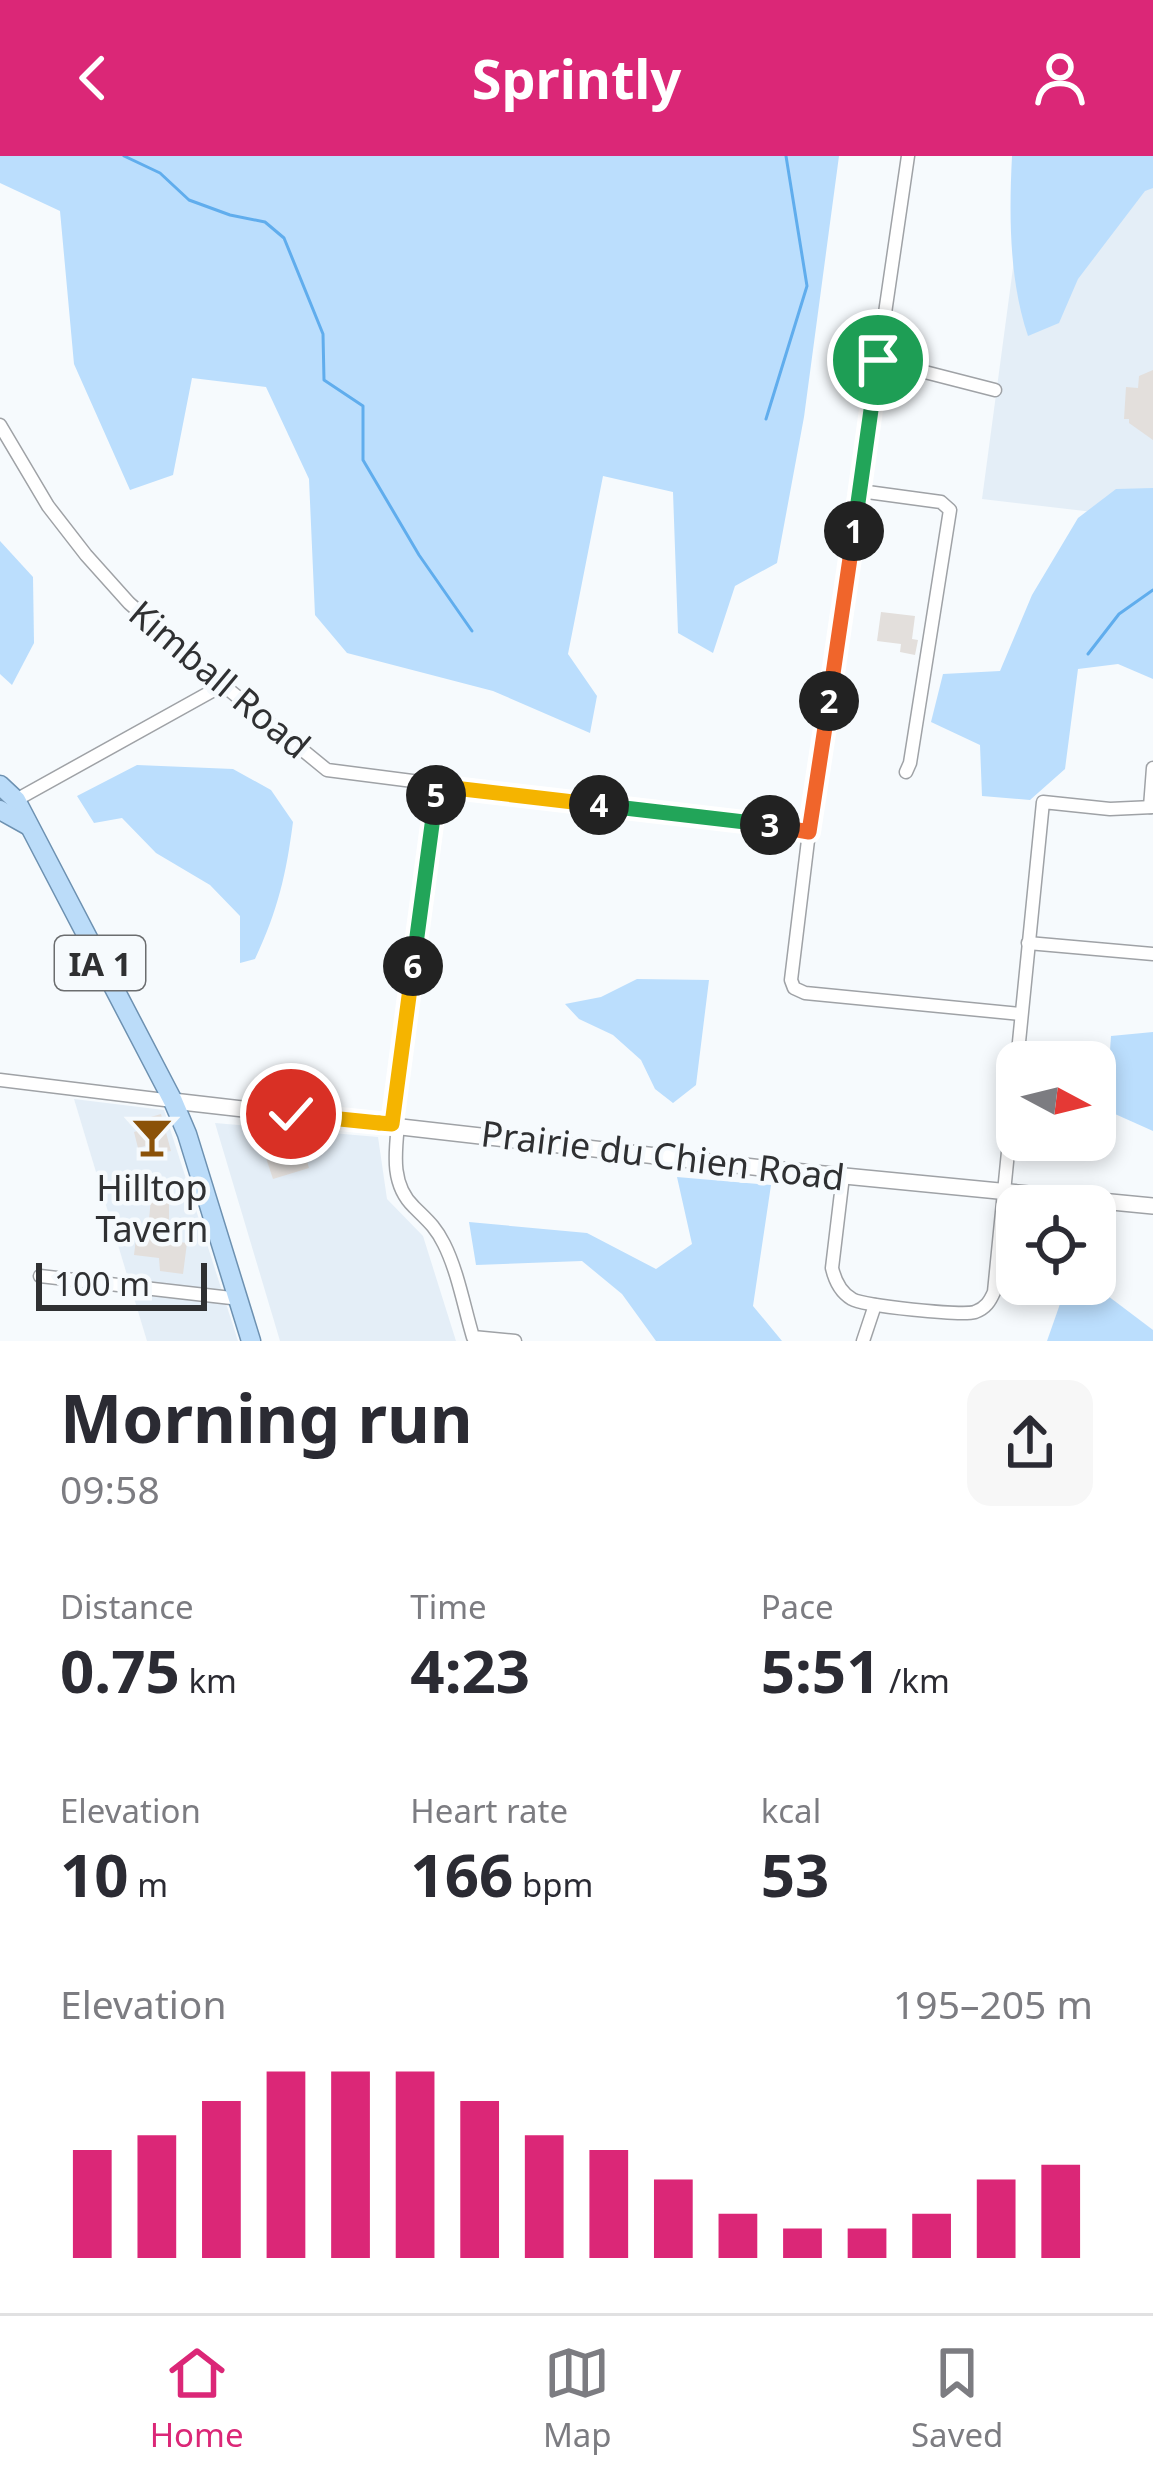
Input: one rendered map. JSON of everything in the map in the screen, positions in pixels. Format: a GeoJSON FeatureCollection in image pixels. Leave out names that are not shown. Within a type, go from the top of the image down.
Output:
{"type":"FeatureCollection","features":[{"type":"Feature","properties":{"kind":"main road","name":"IA 1"},"geometry":{"type":"LineString","coordinates":[[0,785],[5,803],[27,824],[173,1101],[251,1341]]}},
{"type":"Feature","properties":{"kind":"street"},"geometry":{"type":"LineString","coordinates":[[908,156],[791,980],[794,988],[805,993],[1021,1013]]}},
{"type":"Feature","properties":{"kind":"street"},"geometry":{"type":"LineString","coordinates":[[878,360],[994,390]]}},
{"type":"Feature","properties":{"kind":"street","name":"Kimball Road"},"geometry":{"type":"LineString","coordinates":[[0,425],[48,506],[104,577],[223,685],[328,770],[809,832]]}},
{"type":"Feature","properties":{"kind":"street"},"geometry":{"type":"LineString","coordinates":[[860,491],[941,502],[950,510],[906,772]]}},
{"type":"Feature","properties":{"kind":"street"},"geometry":{"type":"LineString","coordinates":[[5,803],[223,685]]}},
{"type":"Feature","properties":{"kind":"street"},"geometry":{"type":"LineString","coordinates":[[1005,1185],[1043,802],[1110,809],[1152,807],[1153,768]]}},
{"type":"Feature","properties":{"kind":"street"},"geometry":{"type":"LineString","coordinates":[[437,786],[394,1163],[410,1205],[430,1220],[446,1247],[473,1336],[514,1341]]}},
{"type":"Feature","properties":{"kind":"street"},"geometry":{"type":"LineString","coordinates":[[1028,944],[1153,954]]}},
{"type":"Feature","properties":{"kind":"street"},"geometry":{"type":"LineString","coordinates":[[0,1080],[173,1101]]}},
{"type":"Feature","properties":{"kind":"street","name":"Prairie du Chien Road"},"geometry":{"type":"LineString","coordinates":[[173,1101],[996,1191]]}},
{"type":"Feature","properties":{"kind":"street"},"geometry":{"type":"LineString","coordinates":[[843,1176],[832,1268],[847,1296],[856,1302],[969,1313],[985,1306],[994,1292],[996,1272]]}},
{"type":"Feature","properties":{"kind":"street","name":"Prairie du Chien Road"},"geometry":{"type":"LineString","coordinates":[[1116,1203],[1153,1206]]}},
{"type":"Feature","properties":{"kind":"street"},"geometry":{"type":"LineString","coordinates":[[40,1276],[240,1299]]}},
{"type":"Feature","properties":{"kind":"street"},"geometry":{"type":"LineString","coordinates":[[863,1341],[875,1305]]}},
{"type":"Feature","properties":{"kind":"shaded area"},"geometry":{"type":"Polygon","coordinates":[[[0,156],[839,156],[804,417],[777,563],[735,586],[713,653],[678,633],[673,492],[603,476],[568,654],[597,696],[590,733],[493,691],[347,653],[315,615],[309,479],[266,387],[192,378],[173,475],[130,490],[74,364],[60,211],[0,183],[0,156]]]}},
{"type":"Feature","properties":{"kind":"shaded area"},"geometry":{"type":"Polygon","coordinates":[[[1012,156],[1153,156],[1153,188],[1145,191],[1078,279],[1059,323],[1028,336],[1012,247],[1012,156]]]}},
{"type":"Feature","properties":{"kind":"shaded area"},"geometry":{"type":"Polygon","coordinates":[[[1028,156],[1153,156],[1153,519],[982,499],[1028,156]]]}},
{"type":"Feature","properties":{"kind":"shaded area"},"geometry":{"type":"Polygon","coordinates":[[[1153,488],[1153,679],[1118,664],[1078,669],[1065,769],[1030,800],[982,796],[980,745],[931,722],[943,674],[1000,671],[1032,595],[1078,518],[1116,489],[1153,488]]]}},
{"type":"Feature","properties":{"kind":"shaded area"},"geometry":{"type":"Polygon","coordinates":[[[0,541],[33,577],[34,643],[12,685],[0,674],[0,541]]]}},
{"type":"Feature","properties":{"kind":"shaded area"},"geometry":{"type":"Polygon","coordinates":[[[137,765],[233,769],[271,790],[293,822],[280,892],[255,959],[240,963],[240,916],[210,885],[156,853],[122,818],[94,823],[77,796],[137,765]]]}},
{"type":"Feature","properties":{"kind":"shaded area"},"geometry":{"type":"Polygon","coordinates":[[[637,979],[709,980],[696,1085],[673,1103],[655,1089],[641,1060],[613,1035],[579,1019],[565,1004],[601,997],[637,979]]]}},
{"type":"Feature","properties":{"kind":"shaded area"},"geometry":{"type":"Polygon","coordinates":[[[1153,1032],[1153,1131],[1116,1114],[1116,1041],[1111,1041],[1111,1036],[1153,1032]]]}},
{"type":"Feature","properties":{"kind":"shaded area"},"geometry":{"type":"Polygon","coordinates":[[[74,1099],[164,1110],[238,1341],[147,1341],[74,1099]]]}},
{"type":"Feature","properties":{"kind":"shaded area"},"geometry":{"type":"Polygon","coordinates":[[[215,1123],[378,1137],[387,1199],[423,1236],[456,1341],[280,1341],[215,1123]]]}},
{"type":"Feature","properties":{"kind":"shaded area"},"geometry":{"type":"Polygon","coordinates":[[[677,1177],[771,1185],[753,1306],[782,1341],[656,1341],[622,1294],[582,1261],[476,1265],[469,1222],[587,1233],[656,1269],[692,1244],[677,1177]]]}},
{"type":"Feature","properties":{"kind":"shaded area"},"geometry":{"type":"Polygon","coordinates":[[[1116,1302],[1153,1330],[1153,1341],[1047,1341],[1060,1305],[1116,1302]]]}},
{"type":"Feature","properties":{"kind":"building"},"geometry":{"type":"Polygon","coordinates":[[[1153,370],[1153,440],[1124,419],[1126,387],[1138,388],[1139,376],[1153,370]]]}},
{"type":"Feature","properties":{"kind":"building"},"geometry":{"type":"Polygon","coordinates":[[[881,612],[915,616],[915,655],[900,652],[901,644],[877,641],[881,612]]]}},
{"type":"Feature","properties":{"kind":"building","name":"Hilltop Tavern"},"geometry":{"type":"Polygon","coordinates":[[[161,1114],[171,1151],[151,1155],[145,1146],[138,1148],[134,1132],[140,1130],[137,1121],[161,1114]]]}},
{"type":"Feature","properties":{"kind":"building"},"geometry":{"type":"Polygon","coordinates":[[[303,1147],[309,1168],[273,1179],[266,1158],[303,1147]]]}},
{"type":"Feature","properties":{"kind":"building"},"geometry":{"type":"Polygon","coordinates":[[[151,1199],[169,1201],[165,1240],[187,1243],[183,1274],[160,1271],[159,1258],[134,1255],[136,1238],[147,1239],[151,1199]]]}},
{"type":"Feature","properties":{"kind":"waterway"},"geometry":{"type":"LineString","coordinates":[[124,156],[160,173],[189,200],[265,222],[284,238],[323,334],[324,380],[363,406],[363,460],[419,555],[472,631]]}},
{"type":"Feature","properties":{"kind":"waterway"},"geometry":{"type":"LineString","coordinates":[[766,419],[807,286],[786,156]]}},
{"type":"Feature","properties":{"kind":"waterway"},"geometry":{"type":"LineString","coordinates":[[1088,654],[1119,614],[1153,590]]}},
{"type":"Feature","properties":{"kind":"place","name":"Hilltop Tavern"},"geometry":{"type":"Point","coordinates":[152,1137]}},
{"type":"Feature","properties":{"kind":"route"},"geometry":{"type":"LineString","coordinates":[[291,1114],[392,1124],[437,786],[809,832],[878,360]]}}]}
